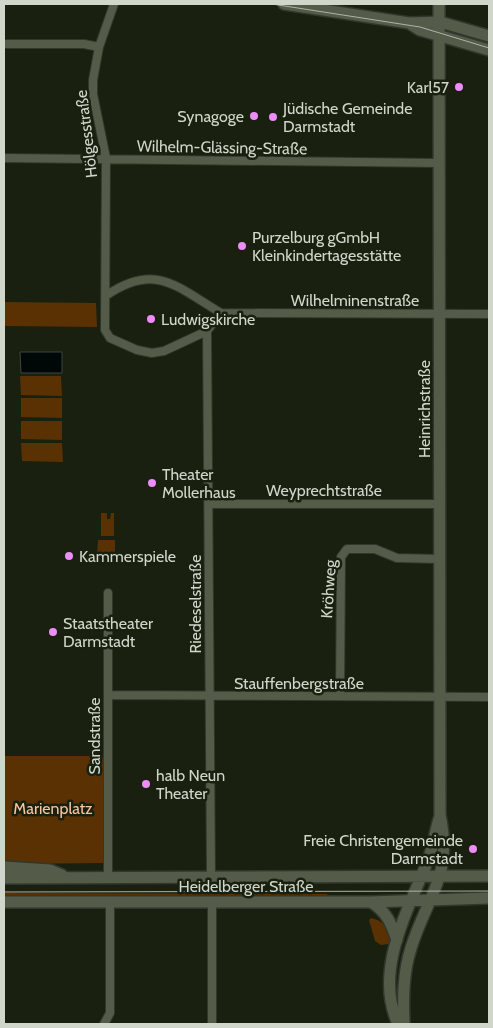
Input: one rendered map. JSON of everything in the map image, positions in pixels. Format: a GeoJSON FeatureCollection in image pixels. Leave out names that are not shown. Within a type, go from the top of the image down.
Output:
{"type":"FeatureCollection","features":[{"type":"Feature","properties":{"kind":"main road"},"geometry":{"type":"LineString","coordinates":[[284,4],[409,23],[421,21],[440,22],[489,36]]}},
{"type":"Feature","properties":{"kind":"main road","name":"Heinrichstraße"},"geometry":{"type":"LineString","coordinates":[[404,1024],[406,966],[418,927],[432,901],[440,875],[444,837],[440,815],[440,4]]}},
{"type":"Feature","properties":{"kind":"main road"},"geometry":{"type":"LineString","coordinates":[[409,23],[414,28],[440,37],[489,50]]}},
{"type":"Feature","properties":{"kind":"main road","name":"Heinrichstraße"},"geometry":{"type":"LineString","coordinates":[[392,1008],[389,984],[391,964],[397,940],[428,859],[440,815]]}},
{"type":"Feature","properties":{"kind":"main road"},"geometry":{"type":"LineString","coordinates":[[4,867],[50,870],[66,877]]}},
{"type":"Feature","properties":{"kind":"main road","name":"Heidelberger Straße"},"geometry":{"type":"LineString","coordinates":[[4,878],[489,876]]}},
{"type":"Feature","properties":{"kind":"main road","name":"Heidelberger Straße"},"geometry":{"type":"LineString","coordinates":[[4,902],[370,902],[489,898]]}},
{"type":"Feature","properties":{"kind":"main road"},"geometry":{"type":"LineString","coordinates":[[370,902],[381,909],[389,918],[397,940]]}},
{"type":"Feature","properties":{"kind":"main road"},"geometry":{"type":"LineString","coordinates":[[390,1024],[392,1008]]}},
{"type":"Feature","properties":{"kind":"main road"},"geometry":{"type":"LineString","coordinates":[[392,1008],[398,1024]]}},
{"type":"Feature","properties":{"kind":"street","name":"Hölgesstraße"},"geometry":{"type":"LineString","coordinates":[[114,4],[99,47],[93,94],[106,158],[107,295],[105,320],[107,334],[110,338],[137,350],[152,353],[164,350],[207,331]]}},
{"type":"Feature","properties":{"kind":"street"},"geometry":{"type":"LineString","coordinates":[[4,44],[84,44],[99,47]]}},
{"type":"Feature","properties":{"kind":"street","name":"Wilhelm-Glässing-Straße"},"geometry":{"type":"LineString","coordinates":[[4,158],[440,163]]}},
{"type":"Feature","properties":{"kind":"street"},"geometry":{"type":"LineString","coordinates":[[107,295],[124,283],[140,278],[162,279],[221,313],[207,331]]}},
{"type":"Feature","properties":{"kind":"street","name":"Wilhelminenstraße"},"geometry":{"type":"LineString","coordinates":[[221,313],[489,314]]}},
{"type":"Feature","properties":{"kind":"street","name":"Riedeselstraße"},"geometry":{"type":"LineString","coordinates":[[207,331],[211,878]]}},
{"type":"Feature","properties":{"kind":"street","name":"Weyprechtstraße"},"geometry":{"type":"LineString","coordinates":[[208,504],[440,504]]}},
{"type":"Feature","properties":{"kind":"street","name":"Kröhweg"},"geometry":{"type":"LineString","coordinates":[[340,696],[341,557],[347,549],[375,549],[397,558],[440,559]]}},
{"type":"Feature","properties":{"kind":"street","name":"Sandstraße"},"geometry":{"type":"LineString","coordinates":[[108,594],[108,878]]}},
{"type":"Feature","properties":{"kind":"street","name":"Stauffenbergstraße"},"geometry":{"type":"LineString","coordinates":[[108,695],[489,697]]}},
{"type":"Feature","properties":{"kind":"street"},"geometry":{"type":"LineString","coordinates":[[104,1024],[110,1013],[110,902]]}},
{"type":"Feature","properties":{"kind":"street"},"geometry":{"type":"LineString","coordinates":[[212,903],[212,1024]]}},
{"type":"Feature","properties":{"kind":"green space"},"geometry":{"type":"Polygon","coordinates":[[[4,302],[96,303],[97,327],[4,326],[4,302]]]}},
{"type":"Feature","properties":{"kind":"green space"},"geometry":{"type":"Polygon","coordinates":[[[20,376],[61,376],[62,396],[21,395],[20,376]]]}},
{"type":"Feature","properties":{"kind":"green space"},"geometry":{"type":"Polygon","coordinates":[[[21,398],[62,398],[62,418],[21,417],[21,398]]]}},
{"type":"Feature","properties":{"kind":"green space"},"geometry":{"type":"Polygon","coordinates":[[[21,421],[62,421],[62,440],[21,439],[21,421]]]}},
{"type":"Feature","properties":{"kind":"green space"},"geometry":{"type":"Polygon","coordinates":[[[21,443],[62,443],[63,462],[22,461],[21,443]]]}},
{"type":"Feature","properties":{"kind":"green space"},"geometry":{"type":"Polygon","coordinates":[[[101,513],[107,513],[107,519],[110,519],[111,513],[114,513],[114,536],[101,536],[101,513]]]}},
{"type":"Feature","properties":{"kind":"green space"},"geometry":{"type":"Polygon","coordinates":[[[98,540],[115,540],[115,556],[97,556],[98,540]]]}},
{"type":"Feature","properties":{"kind":"green space","name":"Marienplatz"},"geometry":{"type":"Polygon","coordinates":[[[4,756],[103,756],[103,863],[14,864],[4,860],[4,756]]]}},
{"type":"Feature","properties":{"kind":"green space"},"geometry":{"type":"Polygon","coordinates":[[[4,893],[327,894],[328,896],[4,896],[4,893]]]}},
{"type":"Feature","properties":{"kind":"green space"},"geometry":{"type":"Polygon","coordinates":[[[371,918],[382,923],[386,928],[391,939],[389,944],[381,945],[375,941],[369,920],[371,918]]]}},
{"type":"Feature","properties":{"kind":"shaded area"},"geometry":{"type":"Polygon","coordinates":[[[20,352],[62,352],[62,373],[21,373],[20,352]]]}},
{"type":"Feature","properties":{"kind":"tram line"},"geometry":{"type":"LineString","coordinates":[[272,4],[420,27],[489,48]]}},
{"type":"Feature","properties":{"kind":"tram line"},"geometry":{"type":"LineString","coordinates":[[4,892],[489,891]]}},
{"type":"Feature","properties":{"kind":"place","name":"Karl57"},"geometry":{"type":"Point","coordinates":[459,87]}},
{"type":"Feature","properties":{"kind":"place","name":"Synagoge"},"geometry":{"type":"Point","coordinates":[254,116]}},
{"type":"Feature","properties":{"kind":"place","name":"Jüdische Gemeinde Darmstadt"},"geometry":{"type":"Point","coordinates":[273,117]}},
{"type":"Feature","properties":{"kind":"place","name":"Purzelburg gGmbH Kleinkindertagesstätte"},"geometry":{"type":"Point","coordinates":[242,246]}},
{"type":"Feature","properties":{"kind":"place","name":"Ludwigskirche"},"geometry":{"type":"Point","coordinates":[151,319]}},
{"type":"Feature","properties":{"kind":"place","name":"Theater Mollerhaus"},"geometry":{"type":"Point","coordinates":[152,483]}},
{"type":"Feature","properties":{"kind":"place","name":"Kammerspiele"},"geometry":{"type":"Point","coordinates":[69,556]}},
{"type":"Feature","properties":{"kind":"place","name":"Staatstheater Darmstadt"},"geometry":{"type":"Point","coordinates":[53,632]}},
{"type":"Feature","properties":{"kind":"place","name":"halb Neun Theater"},"geometry":{"type":"Point","coordinates":[146,784]}},
{"type":"Feature","properties":{"kind":"place","name":"Freie Christengemeinde Darmstadt"},"geometry":{"type":"Point","coordinates":[473,849]}}]}
